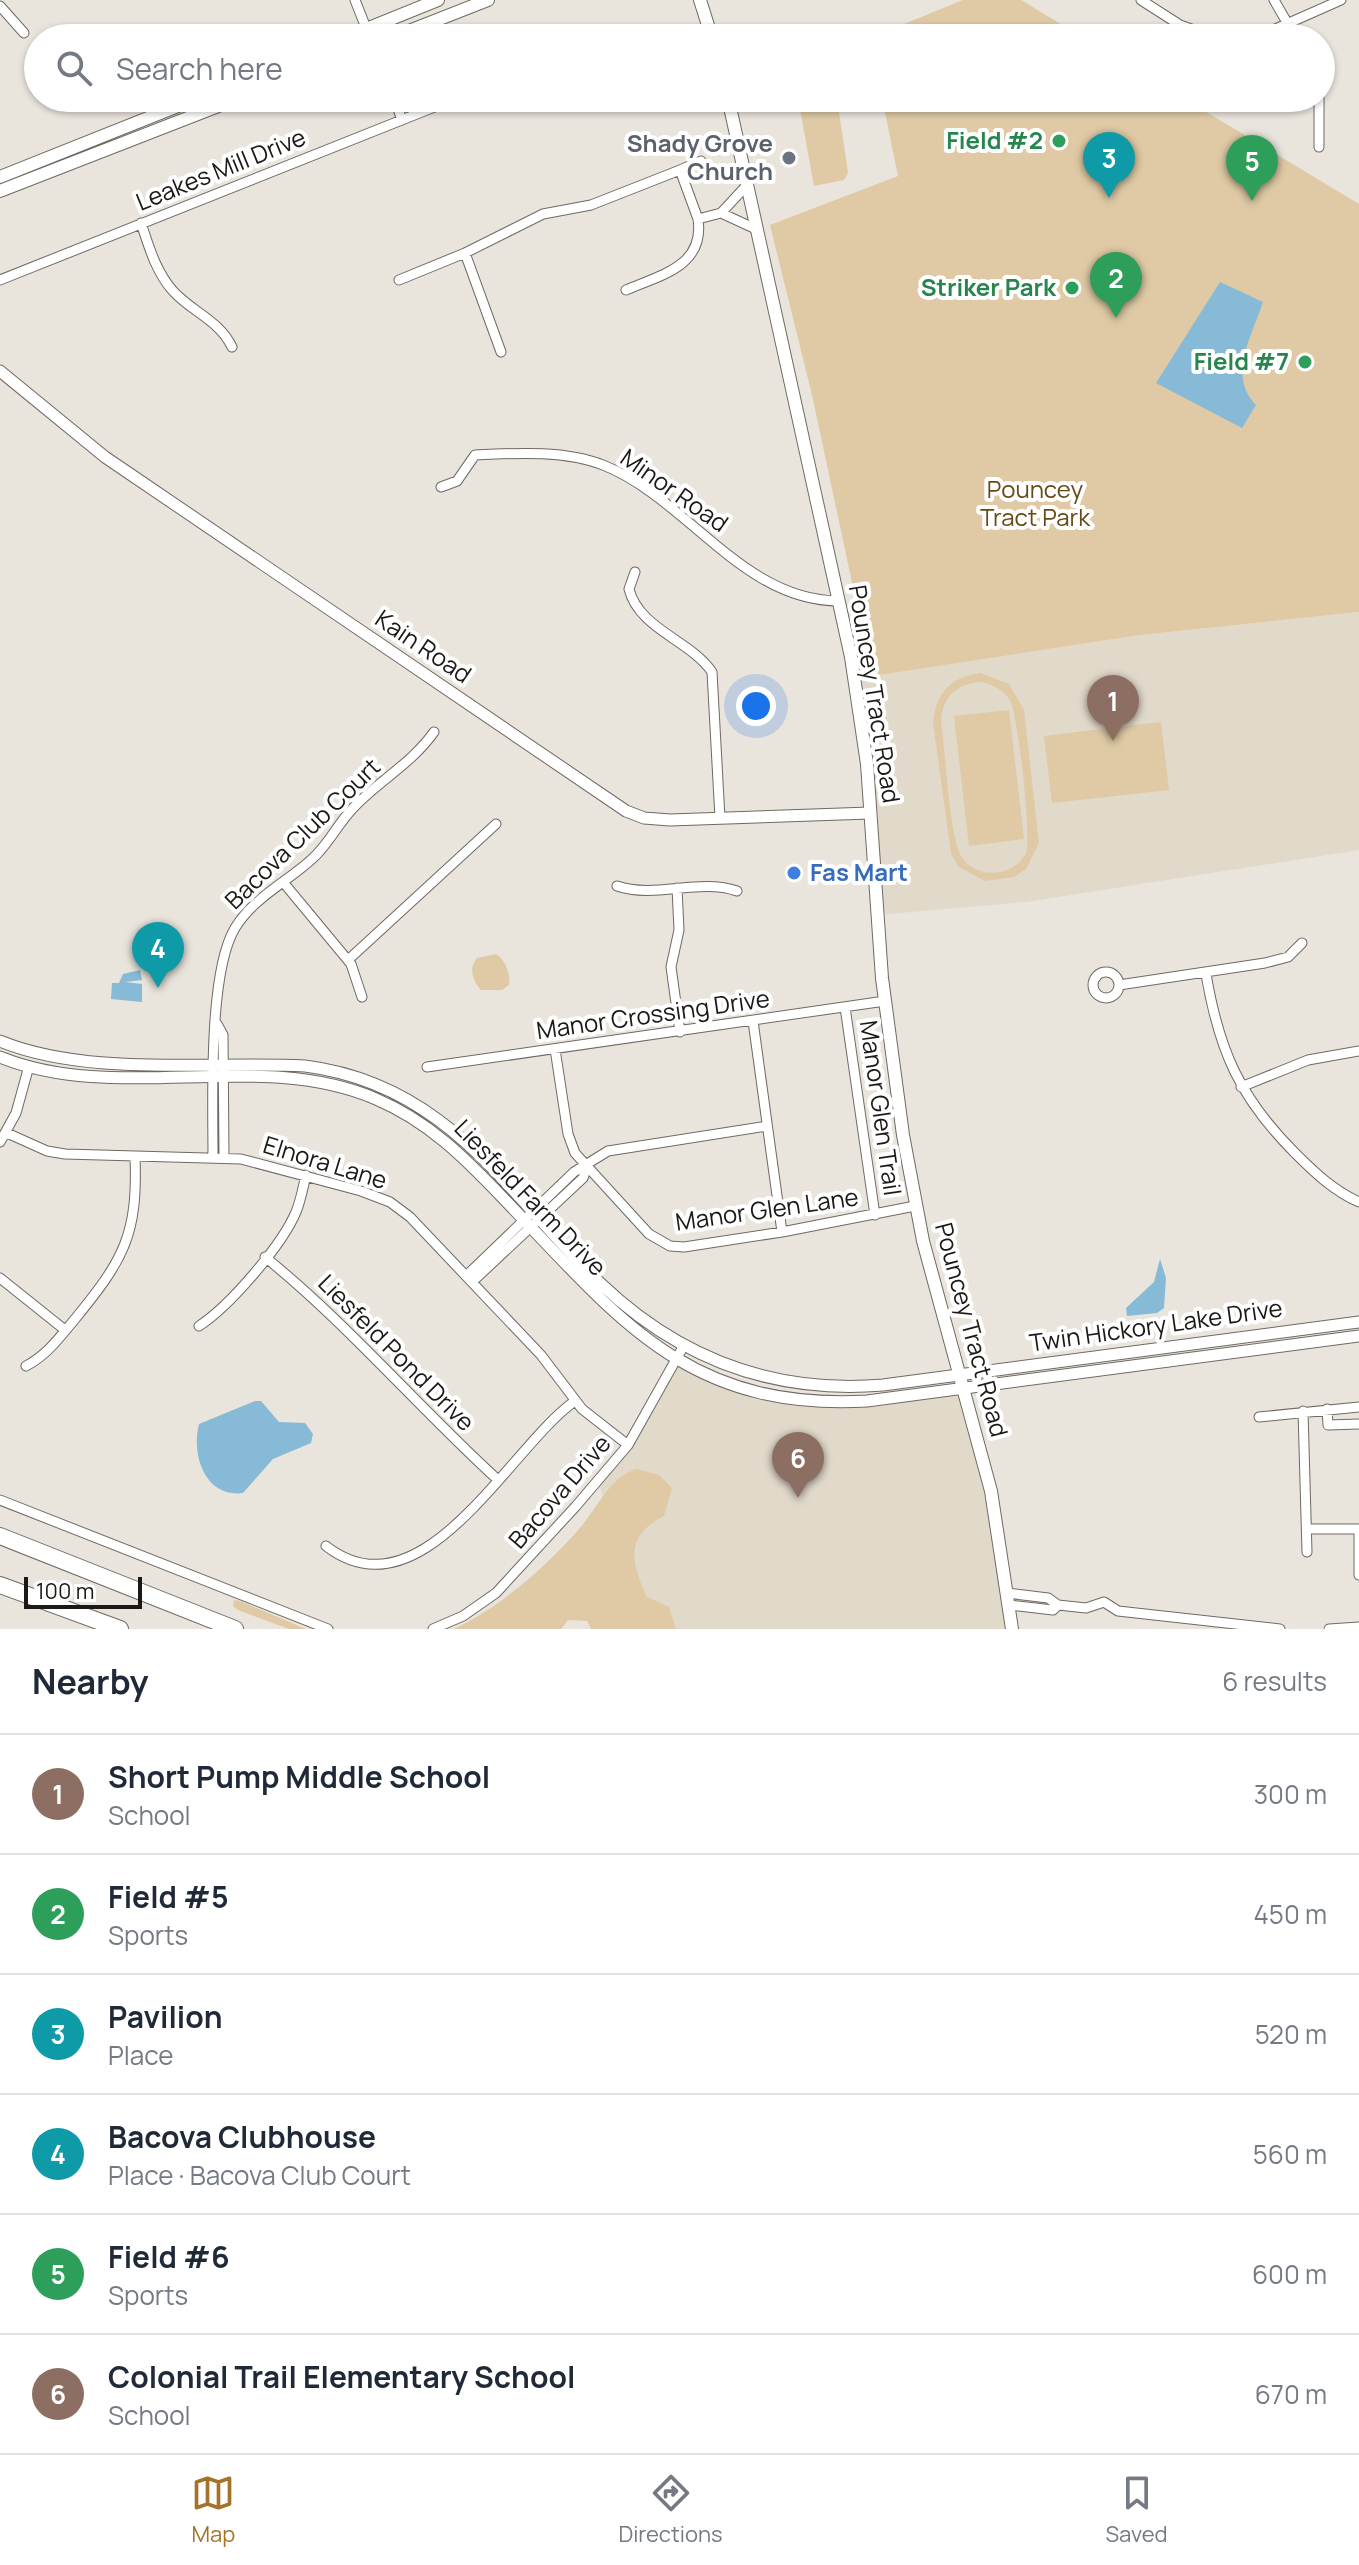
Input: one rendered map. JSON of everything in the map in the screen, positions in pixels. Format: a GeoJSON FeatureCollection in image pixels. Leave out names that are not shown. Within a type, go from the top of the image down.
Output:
{"type":"FeatureCollection","features":[{"type":"Feature","properties":{"kind":"highway"},"geometry":{"type":"LineString","coordinates":[[0,1536],[235,1629]]}},
{"type":"Feature","properties":{"kind":"highway"},"geometry":{"type":"LineString","coordinates":[[0,1585],[120,1629]]}},
{"type":"Feature","properties":{"kind":"main road"},"geometry":{"type":"LineString","coordinates":[[389,24],[438,0]]}},
{"type":"Feature","properties":{"kind":"main road"},"geometry":{"type":"LineString","coordinates":[[427,24],[488,0]]}},
{"type":"Feature","properties":{"kind":"main road"},"geometry":{"type":"LineString","coordinates":[[700,0],[708,24]]}},
{"type":"Feature","properties":{"kind":"main road"},"geometry":{"type":"LineString","coordinates":[[0,177],[163,112]]}},
{"type":"Feature","properties":{"kind":"main road"},"geometry":{"type":"LineString","coordinates":[[0,191],[203,112]]}},
{"type":"Feature","properties":{"kind":"main road","name":"Pouncey Tract Road"},"geometry":{"type":"LineString","coordinates":[[731,112],[839,601],[861,719],[885,1001],[915,1206],[991,1491],[1012,1629]]}},
{"type":"Feature","properties":{"kind":"street"},"geometry":{"type":"LineString","coordinates":[[355,0],[364,24]]}},
{"type":"Feature","properties":{"kind":"street"},"geometry":{"type":"LineString","coordinates":[[1141,0],[1178,24]]}},
{"type":"Feature","properties":{"kind":"street"},"geometry":{"type":"LineString","coordinates":[[1274,0],[1288,24]]}},
{"type":"Feature","properties":{"kind":"street"},"geometry":{"type":"LineString","coordinates":[[1291,24],[1341,0]]}},
{"type":"Feature","properties":{"kind":"street"},"geometry":{"type":"LineString","coordinates":[[0,6],[24,33]]}},
{"type":"Feature","properties":{"kind":"street"},"geometry":{"type":"LineString","coordinates":[[399,112],[402,120]]}},
{"type":"Feature","properties":{"kind":"street","name":"Leakes Mill Drive"},"geometry":{"type":"LineString","coordinates":[[0,280],[422,112]]}},
{"type":"Feature","properties":{"kind":"street"},"geometry":{"type":"LineString","coordinates":[[1319,112],[1319,147]]}},
{"type":"Feature","properties":{"kind":"street"},"geometry":{"type":"LineString","coordinates":[[399,280],[465,253],[543,214],[591,205],[701,161]]}},
{"type":"Feature","properties":{"kind":"street"},"geometry":{"type":"LineString","coordinates":[[626,290],[683,266],[695,252],[701,235],[680,170]]}},
{"type":"Feature","properties":{"kind":"street"},"geometry":{"type":"LineString","coordinates":[[698,219],[721,213],[748,184]]}},
{"type":"Feature","properties":{"kind":"street"},"geometry":{"type":"LineString","coordinates":[[721,213],[759,230]]}},
{"type":"Feature","properties":{"kind":"street"},"geometry":{"type":"LineString","coordinates":[[141,223],[164,281],[188,305],[219,326],[232,347]]}},
{"type":"Feature","properties":{"kind":"street"},"geometry":{"type":"LineString","coordinates":[[465,253],[501,352]]}},
{"type":"Feature","properties":{"kind":"street","name":"Kain Road"},"geometry":{"type":"LineString","coordinates":[[0,371],[102,455],[626,811],[653,820],[870,813]]}},
{"type":"Feature","properties":{"kind":"street","name":"Minor Road"},"geometry":{"type":"LineString","coordinates":[[441,487],[457,481],[475,455],[533,454],[593,461],[647,490],[758,575],[807,597],[839,601]]}},
{"type":"Feature","properties":{"kind":"street"},"geometry":{"type":"LineString","coordinates":[[635,572],[629,589],[641,614],[699,657],[712,672],[720,818]]}},
{"type":"Feature","properties":{"kind":"street","name":"Bacova Club Court"},"geometry":{"type":"LineString","coordinates":[[218,1157],[218,1078],[223,1035],[217,1024],[223,961],[233,930],[254,905],[313,859],[352,809],[410,761],[434,732]]}},
{"type":"Feature","properties":{"kind":"street"},"geometry":{"type":"LineString","coordinates":[[348,960],[496,824]]}},
{"type":"Feature","properties":{"kind":"street"},"geometry":{"type":"LineString","coordinates":[[283,882],[348,960],[358,976],[362,997]]}},
{"type":"Feature","properties":{"kind":"street"},"geometry":{"type":"LineString","coordinates":[[617,886],[633,890],[721,887],[737,891]]}},
{"type":"Feature","properties":{"kind":"street"},"geometry":{"type":"LineString","coordinates":[[677,888],[679,930],[671,967],[680,1032]]}},
{"type":"Feature","properties":{"kind":"street"},"geometry":{"type":"LineString","coordinates":[[1119,985],[1206,974],[1288,957],[1302,943]]}},
{"type":"Feature","properties":{"kind":"street"},"geometry":{"type":"LineString","coordinates":[[1206,974],[1215,1026],[1241,1087],[1265,1122],[1317,1174],[1359,1202]]}},
{"type":"Feature","properties":{"kind":"street","name":"Manor Crossing Drive"},"geometry":{"type":"LineString","coordinates":[[427,1067],[885,1001]]}},
{"type":"Feature","properties":{"kind":"street","name":"Manor Glen Trail"},"geometry":{"type":"LineString","coordinates":[[845,1007],[875,1215]]}},
{"type":"Feature","properties":{"kind":"street"},"geometry":{"type":"LineString","coordinates":[[753,1021],[782,1232]]}},
{"type":"Feature","properties":{"kind":"street","name":"Liesfeld Farm Drive"},"geometry":{"type":"LineString","coordinates":[[0,1041],[67,1059],[322,1068],[388,1088],[419,1105],[461,1136],[623,1323],[677,1359],[739,1386],[809,1400],[867,1401],[963,1388]]}},
{"type":"Feature","properties":{"kind":"street","name":"Manor Glen Lane"},"geometry":{"type":"LineString","coordinates":[[555,1049],[571,1144],[587,1167],[649,1234],[670,1246],[684,1247],[782,1232],[915,1206]]}},
{"type":"Feature","properties":{"kind":"street"},"geometry":{"type":"LineString","coordinates":[[1241,1087],[1308,1060],[1359,1051]]}},
{"type":"Feature","properties":{"kind":"street","name":"Liesfeld Farm Drive"},"geometry":{"type":"LineString","coordinates":[[0,1057],[29,1066],[92,1076],[318,1082],[389,1105],[425,1125],[459,1152],[639,1317],[683,1347],[740,1371],[811,1386],[857,1387],[959,1375]]}},
{"type":"Feature","properties":{"kind":"street"},"geometry":{"type":"LineString","coordinates":[[0,1142],[7,1133],[29,1066]]}},
{"type":"Feature","properties":{"kind":"street"},"geometry":{"type":"LineString","coordinates":[[469,1279],[532,1219],[583,1178],[587,1167],[619,1147],[767,1126]]}},
{"type":"Feature","properties":{"kind":"street","name":"Elnora Lane"},"geometry":{"type":"LineString","coordinates":[[7,1133],[47,1151],[65,1154],[218,1157],[306,1175],[390,1202],[410,1217],[541,1355],[575,1401],[628,1445]]}},
{"type":"Feature","properties":{"kind":"street"},"geometry":{"type":"LineString","coordinates":[[26,1366],[46,1353],[103,1285],[123,1250],[135,1211],[135,1156]]}},
{"type":"Feature","properties":{"kind":"street"},"geometry":{"type":"LineString","coordinates":[[199,1326],[225,1307],[265,1257],[296,1213],[306,1175]]}},
{"type":"Feature","properties":{"kind":"street","name":"Liesfeld Pond Drive"},"geometry":{"type":"LineString","coordinates":[[265,1257],[342,1323],[456,1442],[498,1480]]}},
{"type":"Feature","properties":{"kind":"street"},"geometry":{"type":"LineString","coordinates":[[0,1278],[65,1330]]}},
{"type":"Feature","properties":{"kind":"street","name":"Twin Hickory Lake Drive"},"geometry":{"type":"LineString","coordinates":[[959,1375],[1359,1322]]}},
{"type":"Feature","properties":{"kind":"street","name":"Twin Hickory Lake Drive"},"geometry":{"type":"LineString","coordinates":[[963,1388],[1359,1336]]}},
{"type":"Feature","properties":{"kind":"street","name":"Bacova Drive"},"geometry":{"type":"LineString","coordinates":[[433,1629],[463,1616],[496,1593],[628,1445],[683,1347]]}},
{"type":"Feature","properties":{"kind":"street"},"geometry":{"type":"LineString","coordinates":[[326,1546],[346,1558],[367,1562],[394,1560],[420,1552],[446,1536],[555,1417],[575,1401]]}},
{"type":"Feature","properties":{"kind":"street"},"geometry":{"type":"LineString","coordinates":[[1259,1417],[1359,1407]]}},
{"type":"Feature","properties":{"kind":"street"},"geometry":{"type":"LineString","coordinates":[[1327,1409],[1328,1425],[1359,1424]]}},
{"type":"Feature","properties":{"kind":"street"},"geometry":{"type":"LineString","coordinates":[[1303,1411],[1307,1552]]}},
{"type":"Feature","properties":{"kind":"street"},"geometry":{"type":"LineString","coordinates":[[0,1500],[328,1629]]}},
{"type":"Feature","properties":{"kind":"street"},"geometry":{"type":"LineString","coordinates":[[1307,1529],[1359,1529],[1359,1575]]}},
{"type":"Feature","properties":{"kind":"street"},"geometry":{"type":"LineString","coordinates":[[1008,1599],[1053,1610],[1058,1605],[1086,1608],[1104,1602],[1118,1611],[1205,1626],[1280,1629]]}},
{"type":"Feature","properties":{"kind":"street"},"geometry":{"type":"LineString","coordinates":[[1149,1629],[1150,1615]]}},
{"type":"Feature","properties":{"kind":"street"},"geometry":{"type":"LineString","coordinates":[[1329,1629],[1359,1627]]}},
{"type":"Feature","properties":{"kind":"shaded area"},"geometry":{"type":"Polygon","coordinates":[[[1359,612],[1359,850],[1026,902],[877,915],[858,678],[1140,635],[1359,612]]]}},
{"type":"Feature","properties":{"kind":"shaded area"},"geometry":{"type":"Polygon","coordinates":[[[677,1359],[715,1377],[827,1402],[964,1388],[975,1430],[1009,1629],[672,1629],[660,1621],[619,1543],[598,1481],[677,1359]]]}},
{"type":"Feature","properties":{"kind":"green space"},"geometry":{"type":"Polygon","coordinates":[[[963,0],[1021,0],[1061,24],[904,24],[963,0]]]}},
{"type":"Feature","properties":{"kind":"green space"},"geometry":{"type":"Polygon","coordinates":[[[801,112],[839,112],[848,173],[844,180],[814,186],[801,112]]]}},
{"type":"Feature","properties":{"kind":"green space","name":"Pouncey Tract Park"},"geometry":{"type":"Polygon","coordinates":[[[885,112],[1206,112],[1359,204],[1359,612],[1140,635],[872,676],[812,395],[770,225],[898,176],[885,112]]]}},
{"type":"Feature","properties":{"kind":"green space"},"geometry":{"type":"Polygon","coordinates":[[[980,673],[1009,684],[1024,710],[1039,843],[1026,869],[1014,877],[985,881],[959,867],[951,854],[933,722],[938,703],[947,688],[980,673]],[[980,682],[952,693],[941,721],[958,849],[971,866],[990,873],[1011,868],[1026,853],[1026,803],[1010,700],[997,688],[980,682]]]}},
{"type":"Feature","properties":{"kind":"green space"},"geometry":{"type":"Polygon","coordinates":[[[1009,710],[1024,839],[969,846],[954,716],[1009,710]]]}},
{"type":"Feature","properties":{"kind":"green space"},"geometry":{"type":"Polygon","coordinates":[[[1161,722],[1169,790],[1052,803],[1044,736],[1161,722]]]}},
{"type":"Feature","properties":{"kind":"green space"},"geometry":{"type":"Polygon","coordinates":[[[496,954],[507,968],[509,985],[502,990],[481,990],[473,974],[474,962],[477,958],[496,954]]]}},
{"type":"Feature","properties":{"kind":"green space"},"geometry":{"type":"Polygon","coordinates":[[[637,1469],[659,1475],[672,1488],[664,1516],[642,1532],[634,1551],[637,1573],[647,1597],[669,1607],[676,1629],[591,1629],[587,1621],[568,1620],[561,1629],[454,1629],[488,1610],[537,1572],[579,1529],[619,1478],[637,1469]]]}},
{"type":"Feature","properties":{"kind":"green space"},"geometry":{"type":"Polygon","coordinates":[[[234,1600],[306,1629],[289,1629],[238,1610],[233,1606],[234,1600]]]}},
{"type":"Feature","properties":{"kind":"water"},"geometry":{"type":"Polygon","coordinates":[[[1220,282],[1263,302],[1244,355],[1243,369],[1243,381],[1256,405],[1242,428],[1156,383],[1220,282]]]}},
{"type":"Feature","properties":{"kind":"water"},"geometry":{"type":"Polygon","coordinates":[[[140,970],[142,980],[125,982],[142,984],[142,1002],[111,999],[112,983],[119,983],[123,974],[140,970]]]}},
{"type":"Feature","properties":{"kind":"water"},"geometry":{"type":"Polygon","coordinates":[[[1160,1259],[1166,1278],[1164,1308],[1157,1313],[1127,1316],[1126,1308],[1154,1282],[1160,1259]]]}},
{"type":"Feature","properties":{"kind":"water"},"geometry":{"type":"Polygon","coordinates":[[[261,1401],[279,1422],[305,1423],[313,1434],[311,1443],[273,1459],[243,1493],[230,1493],[210,1482],[199,1461],[199,1424],[261,1401]]]}},
{"type":"Feature","properties":{"kind":"place","name":"Field #2"},"geometry":{"type":"Point","coordinates":[1059,141]}},
{"type":"Feature","properties":{"kind":"place","name":"Shady Grove Church"},"geometry":{"type":"Point","coordinates":[789,158]}},
{"type":"Feature","properties":{"kind":"place","name":"Pavilion"},"geometry":{"type":"Point","coordinates":[1109,198]}},
{"type":"Feature","properties":{"kind":"place","name":"Field #6"},"geometry":{"type":"Point","coordinates":[1252,201]}},
{"type":"Feature","properties":{"kind":"place","name":"Striker Park"},"geometry":{"type":"Point","coordinates":[1072,288]}},
{"type":"Feature","properties":{"kind":"place","name":"Field #5"},"geometry":{"type":"Point","coordinates":[1116,318]}},
{"type":"Feature","properties":{"kind":"place","name":"Field #7"},"geometry":{"type":"Point","coordinates":[1305,362]}},
{"type":"Feature","properties":{"kind":"place","name":"Short Pump Middle School"},"geometry":{"type":"Point","coordinates":[1113,741]}},
{"type":"Feature","properties":{"kind":"place","name":"Fas Mart"},"geometry":{"type":"Point","coordinates":[794,873]}},
{"type":"Feature","properties":{"kind":"place","name":"Bacova Clubhouse"},"geometry":{"type":"Point","coordinates":[158,988]}},
{"type":"Feature","properties":{"kind":"place","name":"Colonial Trail Elementary School"},"geometry":{"type":"Point","coordinates":[798,1498]}}]}
